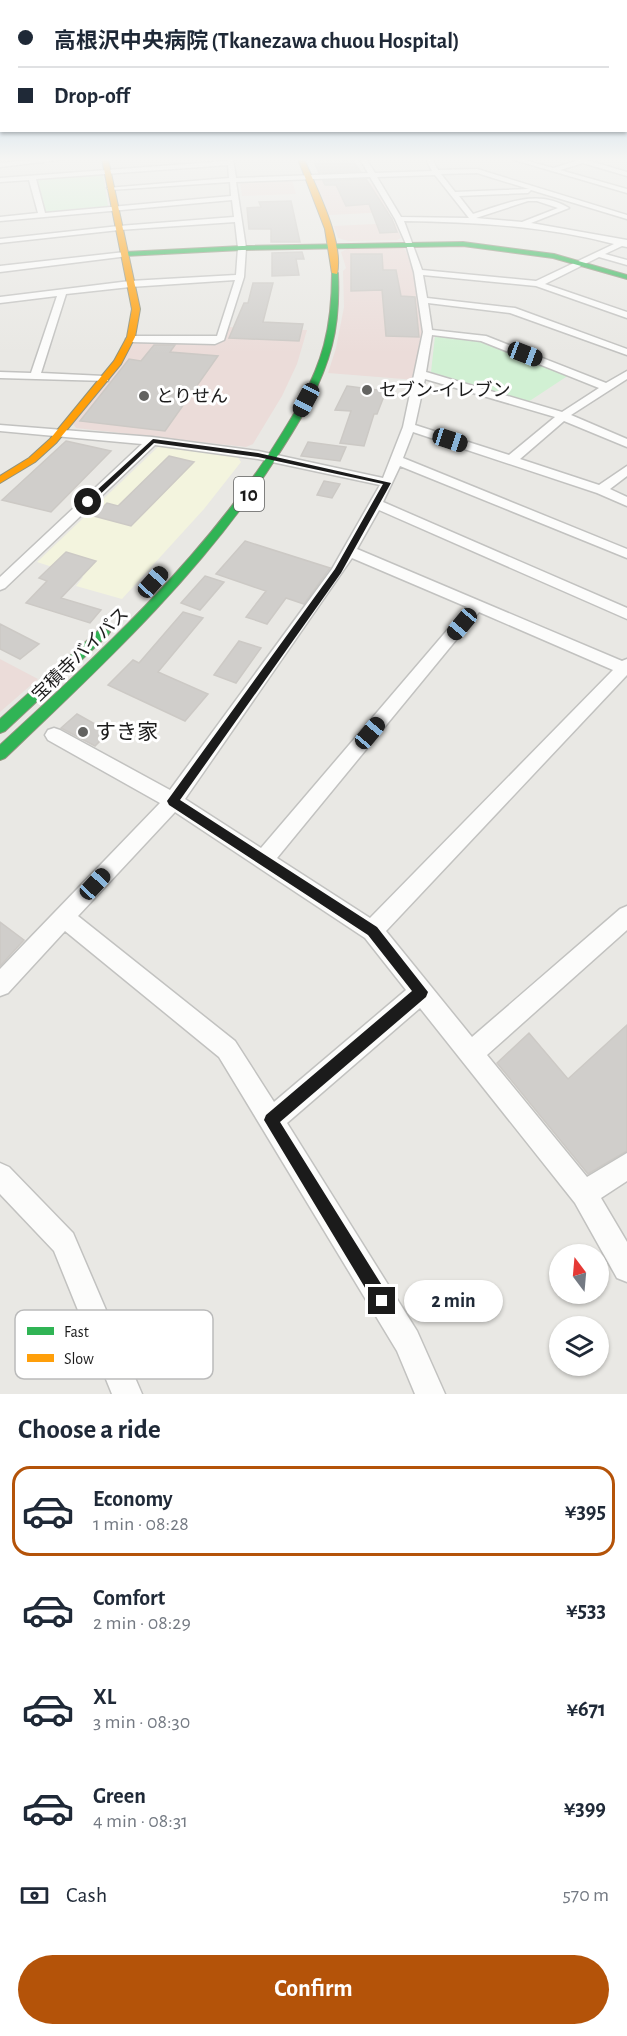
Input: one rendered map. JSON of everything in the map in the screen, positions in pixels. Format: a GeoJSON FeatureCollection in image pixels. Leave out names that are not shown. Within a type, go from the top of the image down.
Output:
{"type":"FeatureCollection","features":[{"type":"Feature","properties":{"kind":"main road"},"geometry":{"type":"LineString","coordinates":[[0,480],[43,451],[120,360],[131,339],[136,325],[136,309],[117,224]]}},
{"type":"Feature","properties":{"kind":"main road","name":"宝積寺バイパス"},"geometry":{"type":"LineString","coordinates":[[313,224],[316,242]]}},
{"type":"Feature","properties":{"kind":"main road","name":"宝積寺バイパス"},"geometry":{"type":"LineString","coordinates":[[0,754],[142,620],[226,525],[274,459],[306,400],[327,348],[334,307],[334,245],[325,224]]}},
{"type":"Feature","properties":{"kind":"main road"},"geometry":{"type":"LineString","coordinates":[[124,254],[316,242],[334,245],[410,244],[504,248],[581,263],[627,277]]}},
{"type":"Feature","properties":{"kind":"main road","name":"10"},"geometry":{"type":"LineString","coordinates":[[244,474],[269,436]]}},
{"type":"Feature","properties":{"kind":"main road","name":"宝積寺バイパス"},"geometry":{"type":"LineString","coordinates":[[0,727],[117,621]]}},
{"type":"Feature","properties":{"kind":"street"},"geometry":{"type":"LineString","coordinates":[[0,241],[171,224]]}},
{"type":"Feature","properties":{"kind":"street"},"geometry":{"type":"LineString","coordinates":[[131,339],[215,341],[220,338],[240,277],[242,248],[240,224]]}},
{"type":"Feature","properties":{"kind":"street"},"geometry":{"type":"LineString","coordinates":[[0,985],[173,801],[351,552],[387,483],[409,427],[428,332],[418,272],[401,224]]}},
{"type":"Feature","properties":{"kind":"street"},"geometry":{"type":"LineString","coordinates":[[515,224],[625,243]]}},
{"type":"Feature","properties":{"kind":"street"},"geometry":{"type":"LineString","coordinates":[[537,285],[625,243]]}},
{"type":"Feature","properties":{"kind":"street"},"geometry":{"type":"LineString","coordinates":[[0,269],[124,254]]}},
{"type":"Feature","properties":{"kind":"street"},"geometry":{"type":"LineString","coordinates":[[599,255],[627,263]]}},
{"type":"Feature","properties":{"kind":"street"},"geometry":{"type":"LineString","coordinates":[[418,272],[537,285],[627,315]]}},
{"type":"Feature","properties":{"kind":"street"},"geometry":{"type":"LineString","coordinates":[[0,300],[130,284],[240,277]]}},
{"type":"Feature","properties":{"kind":"street"},"geometry":{"type":"LineString","coordinates":[[35,376],[63,291]]}},
{"type":"Feature","properties":{"kind":"street"},"geometry":{"type":"LineString","coordinates":[[423,300],[512,310],[627,352]]}},
{"type":"Feature","properties":{"kind":"street"},"geometry":{"type":"LineString","coordinates":[[428,332],[483,338],[607,387]]}},
{"type":"Feature","properties":{"kind":"street"},"geometry":{"type":"LineString","coordinates":[[421,374],[563,416],[627,443]]}},
{"type":"Feature","properties":{"kind":"street"},"geometry":{"type":"LineString","coordinates":[[511,460],[563,416],[627,374]]}},
{"type":"Feature","properties":{"kind":"street"},"geometry":{"type":"LineString","coordinates":[[0,375],[104,379]]}},
{"type":"Feature","properties":{"kind":"street"},"geometry":{"type":"LineString","coordinates":[[409,427],[601,490],[627,502]]}},
{"type":"Feature","properties":{"kind":"street"},"geometry":{"type":"LineString","coordinates":[[0,428],[153,441],[258,455],[387,483]]}},
{"type":"Feature","properties":{"kind":"street"},"geometry":{"type":"LineString","coordinates":[[2,581],[153,441]]}},
{"type":"Feature","properties":{"kind":"street"},"geometry":{"type":"LineString","coordinates":[[397,460],[627,554]]}},
{"type":"Feature","properties":{"kind":"street"},"geometry":{"type":"LineString","coordinates":[[601,490],[627,470]]}},
{"type":"Feature","properties":{"kind":"street"},"geometry":{"type":"LineString","coordinates":[[376,504],[627,614]]}},
{"type":"Feature","properties":{"kind":"street"},"geometry":{"type":"LineString","coordinates":[[351,552],[626,667],[372,931]]}},
{"type":"Feature","properties":{"kind":"street"},"geometry":{"type":"LineString","coordinates":[[263,860],[477,605]]}},
{"type":"Feature","properties":{"kind":"street"},"geometry":{"type":"LineString","coordinates":[[54,735],[173,801],[372,931],[584,1194],[627,1268]]}},
{"type":"Feature","properties":{"kind":"street"},"geometry":{"type":"LineString","coordinates":[[471,1054],[627,916]]}},
{"type":"Feature","properties":{"kind":"street"},"geometry":{"type":"LineString","coordinates":[[63,917],[227,1049],[407,1341],[430,1394]]}},
{"type":"Feature","properties":{"kind":"street"},"geometry":{"type":"LineString","coordinates":[[271,1120],[422,992]]}},
{"type":"Feature","properties":{"kind":"street"},"geometry":{"type":"LineString","coordinates":[[584,1194],[627,1166]]}},
{"type":"Feature","properties":{"kind":"street"},"geometry":{"type":"LineString","coordinates":[[0,1176],[64,1242],[92,1310]]}},
{"type":"Feature","properties":{"kind":"street"},"geometry":{"type":"LineString","coordinates":[[121,1379],[127,1394]]}},
{"type":"Feature","properties":{"kind":"shaded area"},"geometry":{"type":"Polygon","coordinates":[[[395,224],[401,238],[348,241],[338,238],[334,226],[395,224]]]}},
{"type":"Feature","properties":{"kind":"shaded area"},"geometry":{"type":"Polygon","coordinates":[[[400,247],[405,249],[414,271],[424,332],[416,380],[328,373],[336,348],[344,307],[343,271],[346,268],[341,252],[349,248],[400,247]]]}},
{"type":"Feature","properties":{"kind":"shaded area"},"geometry":{"type":"Polygon","coordinates":[[[228,327],[307,330],[297,364],[282,396],[253,444],[246,447],[76,428],[73,424],[134,343],[140,341],[221,343],[228,327]]]}},
{"type":"Feature","properties":{"kind":"shaded area"},"geometry":{"type":"Polygon","coordinates":[[[159,446],[237,456],[241,462],[204,509],[122,599],[76,586],[83,577],[37,562],[159,446]]]}},
{"type":"Feature","properties":{"kind":"shaded area"},"geometry":{"type":"Polygon","coordinates":[[[0,659],[38,679],[0,712],[0,659]]]}},
{"type":"Feature","properties":{"kind":"green space"},"geometry":{"type":"Polygon","coordinates":[[[435,336],[482,340],[569,375],[528,402],[431,372],[435,336]]]}},
{"type":"Feature","properties":{"kind":"building"},"geometry":{"type":"Polygon","coordinates":[[[249,224],[296,224],[300,242],[271,242],[271,229],[249,229],[249,224]]]}},
{"type":"Feature","properties":{"kind":"building"},"geometry":{"type":"Polygon","coordinates":[[[377,224],[394,224],[397,232],[380,233],[377,224]]]}},
{"type":"Feature","properties":{"kind":"building"},"geometry":{"type":"Polygon","coordinates":[[[302,252],[304,259],[296,259],[299,275],[272,276],[272,253],[302,252]]]}},
{"type":"Feature","properties":{"kind":"building"},"geometry":{"type":"Polygon","coordinates":[[[351,254],[382,254],[383,270],[396,270],[401,296],[415,297],[419,337],[386,336],[382,290],[351,291],[351,254]]]}},
{"type":"Feature","properties":{"kind":"building"},"geometry":{"type":"Polygon","coordinates":[[[253,283],[273,283],[263,322],[303,324],[299,341],[229,338],[244,303],[248,303],[253,283]]]}},
{"type":"Feature","properties":{"kind":"building","name":"とりせん"},"geometry":{"type":"Polygon","coordinates":[[[154,345],[175,345],[170,352],[218,356],[165,431],[80,421],[129,359],[141,361],[154,345]]]}},
{"type":"Feature","properties":{"kind":"building"},"geometry":{"type":"Polygon","coordinates":[[[347,386],[386,391],[377,414],[374,414],[364,446],[340,443],[351,411],[335,410],[347,386]]]}},
{"type":"Feature","properties":{"kind":"building"},"geometry":{"type":"Polygon","coordinates":[[[66,441],[111,451],[51,512],[2,500],[66,441]]]}},
{"type":"Feature","properties":{"kind":"building"},"geometry":{"type":"Polygon","coordinates":[[[308,442],[346,447],[340,461],[301,456],[308,442]]]}},
{"type":"Feature","properties":{"kind":"building"},"geometry":{"type":"Polygon","coordinates":[[[169,456],[194,462],[131,526],[94,516],[107,503],[118,506],[169,456]]]}},
{"type":"Feature","properties":{"kind":"building"},"geometry":{"type":"Polygon","coordinates":[[[324,481],[340,484],[332,498],[317,495],[324,481]]]}},
{"type":"Feature","properties":{"kind":"building"},"geometry":{"type":"Polygon","coordinates":[[[245,541],[330,568],[304,604],[286,598],[267,624],[246,617],[266,591],[216,574],[245,541]]]}},
{"type":"Feature","properties":{"kind":"building"},"geometry":{"type":"Polygon","coordinates":[[[66,552],[96,561],[61,598],[101,610],[90,623],[26,603],[47,581],[39,578],[66,552]]]}},
{"type":"Feature","properties":{"kind":"building"},"geometry":{"type":"Polygon","coordinates":[[[205,576],[224,582],[200,610],[181,603],[205,576]]]}},
{"type":"Feature","properties":{"kind":"building"},"geometry":{"type":"Polygon","coordinates":[[[183,612],[203,618],[158,672],[208,694],[185,721],[108,685],[133,660],[139,663],[183,612]]]}},
{"type":"Feature","properties":{"kind":"building"},"geometry":{"type":"Polygon","coordinates":[[[0,624],[39,644],[20,659],[0,649],[0,624]]]}},
{"type":"Feature","properties":{"kind":"building"},"geometry":{"type":"Polygon","coordinates":[[[239,641],[261,648],[236,683],[214,675],[239,641]]]}},
{"type":"Feature","properties":{"kind":"building","name":"すき家"},"geometry":{"type":"Polygon","coordinates":[[[77,714],[109,732],[95,746],[61,728],[77,714]]]}},
{"type":"Feature","properties":{"kind":"building"},"geometry":{"type":"Polygon","coordinates":[[[0,922],[24,940],[0,966],[0,922]]]}},
{"type":"Feature","properties":{"kind":"building"},"geometry":{"type":"Polygon","coordinates":[[[627,1025],[627,1151],[588,1174],[497,1063],[529,1033],[568,1079],[627,1025]]]}},
{"type":"Feature","properties":{"kind":"traffic: fast"},"geometry":{"type":"LineString","coordinates":[[125,254],[242,248],[463,244],[554,256],[627,277]]}},
{"type":"Feature","properties":{"kind":"traffic: fast"},"geometry":{"type":"LineString","coordinates":[[0,754],[153,607],[189,568],[254,485],[296,418],[320,371],[332,328],[335,273]]}},
{"type":"Feature","properties":{"kind":"traffic: fast"},"geometry":{"type":"LineString","coordinates":[[0,727],[104,632]]}},
{"type":"Feature","properties":{"kind":"traffic: slow"},"geometry":{"type":"LineString","coordinates":[[0,480],[32,460],[53,441],[118,362],[131,337],[136,309],[118,224]]}},
{"type":"Feature","properties":{"kind":"traffic: slow"},"geometry":{"type":"LineString","coordinates":[[326,224],[332,243],[335,273]]}},
{"type":"Feature","properties":{"kind":"place","name":"セブン-イレブン"},"geometry":{"type":"Point","coordinates":[367,390]}},
{"type":"Feature","properties":{"kind":"place","name":"とりせん"},"geometry":{"type":"Point","coordinates":[144,396]}},
{"type":"Feature","properties":{"kind":"place","name":"すき家"},"geometry":{"type":"Point","coordinates":[83,732]}},
{"type":"Feature","properties":{"kind":"route"},"geometry":{"type":"LineString","coordinates":[[88,502],[153,441],[258,455],[387,483],[351,552],[173,801],[372,931],[422,992],[271,1120],[382,1301]]}}]}
